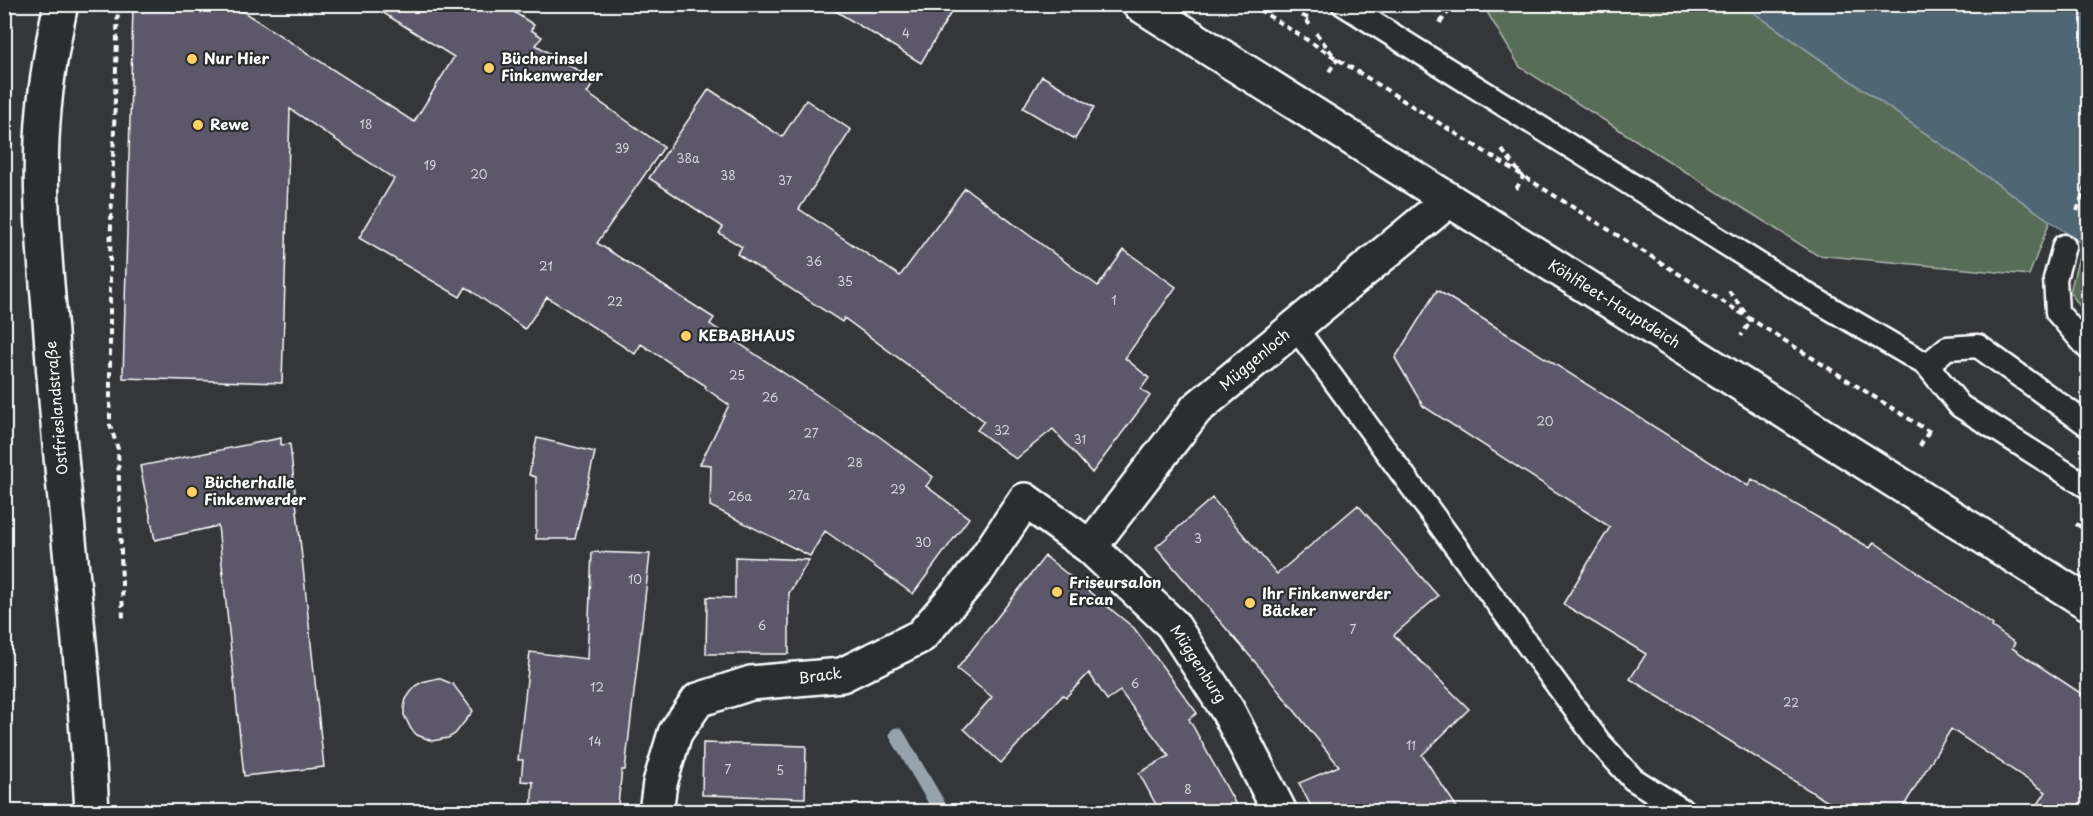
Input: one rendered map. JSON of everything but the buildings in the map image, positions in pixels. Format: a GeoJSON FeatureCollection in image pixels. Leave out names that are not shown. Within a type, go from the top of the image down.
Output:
{"type":"FeatureCollection","features":[{"type":"Feature","properties":{"kind":"street","name":"Ostfrieslandstraße"},"geometry":{"type":"LineString","coordinates":[[61,4],[48,69],[43,128],[43,228],[55,399],[74,586],[92,812]]}},
{"type":"Feature","properties":{"kind":"street","name":"Köhlfleet-Hauptdeich"},"geometry":{"type":"LineString","coordinates":[[1139,4],[2088,603]]}},
{"type":"Feature","properties":{"kind":"street","name":"Müggenloch"},"geometry":{"type":"LineString","coordinates":[[1090,547],[1196,409],[1449,200]]}},
{"type":"Feature","properties":{"kind":"street","name":"Müggenburg"},"geometry":{"type":"LineString","coordinates":[[1025,500],[1090,547],[1172,624],[1228,711],[1280,812]]}},
{"type":"Feature","properties":{"kind":"street","name":"Brack"},"geometry":{"type":"LineString","coordinates":[[656,812],[660,783],[675,733],[698,700],[751,683],[842,675],[921,636],[978,570],[1025,500]]}},
{"type":"Feature","properties":{"kind":"lane"},"geometry":{"type":"LineString","coordinates":[[1344,4],[1811,297],[1927,365],[1960,406],[2088,487]]}},
{"type":"Feature","properties":{"kind":"lane"},"geometry":{"type":"LineString","coordinates":[[2064,246],[2055,279],[2057,312],[2088,348]]}},
{"type":"Feature","properties":{"kind":"lane"},"geometry":{"type":"LineString","coordinates":[[1295,327],[1599,742],[1633,779],[1685,812]]}},
{"type":"Feature","properties":{"kind":"lane"},"geometry":{"type":"LineString","coordinates":[[1927,365],[1947,348],[1978,346],[2088,425]]}},
{"type":"Feature","properties":{"kind":"path"},"geometry":{"type":"LineString","coordinates":[[118,4],[110,256],[110,425],[118,449],[123,625]]}},
{"type":"Feature","properties":{"kind":"path"},"geometry":{"type":"LineString","coordinates":[[1250,4],[1939,438]]}},
{"type":"Feature","properties":{"kind":"path"},"geometry":{"type":"LineString","coordinates":[[1515,191],[1523,177]]}},
{"type":"Feature","properties":{"kind":"path"},"geometry":{"type":"LineString","coordinates":[[1920,444],[1929,431]]}},
{"type":"Feature","properties":{"kind":"path"},"geometry":{"type":"LineString","coordinates":[[2069,519],[2088,531]]}},
{"type":"Feature","properties":{"kind":"green space"},"geometry":{"type":"Polygon","coordinates":[[[1487,5],[1743,5],[2050,221],[2029,275],[1817,255],[1520,67],[1487,12],[1487,5]]]}},
{"type":"Feature","properties":{"kind":"green space"},"geometry":{"type":"Polygon","coordinates":[[[2082,244],[2088,248],[2088,318],[2070,292],[2082,244]]]}},
{"type":"Feature","properties":{"kind":"water"},"geometry":{"type":"Polygon","coordinates":[[[1743,5],[2088,5],[2088,248],[2050,221],[1743,5]]]}},
{"type":"Feature","properties":{"kind":"waterway"},"geometry":{"type":"LineString","coordinates":[[897,735],[942,812]]}},
{"type":"Feature","properties":{"kind":"place","name":"Nur Hier"},"geometry":{"type":"Point","coordinates":[192,59]}},
{"type":"Feature","properties":{"kind":"place","name":"Bücherinsel Finkenwerder"},"geometry":{"type":"Point","coordinates":[489,68]}},
{"type":"Feature","properties":{"kind":"place","name":"Rewe"},"geometry":{"type":"Point","coordinates":[198,125]}},
{"type":"Feature","properties":{"kind":"place","name":"KEBABHAUS"},"geometry":{"type":"Point","coordinates":[686,336]}},
{"type":"Feature","properties":{"kind":"place","name":"Bücherhalle Finkenwerder"},"geometry":{"type":"Point","coordinates":[192,492]}},
{"type":"Feature","properties":{"kind":"place","name":"Friseursalon Ercan"},"geometry":{"type":"Point","coordinates":[1057,592]}},
{"type":"Feature","properties":{"kind":"place","name":"Ihr Finkenwerder Bäcker"},"geometry":{"type":"Point","coordinates":[1250,603]}}]}
